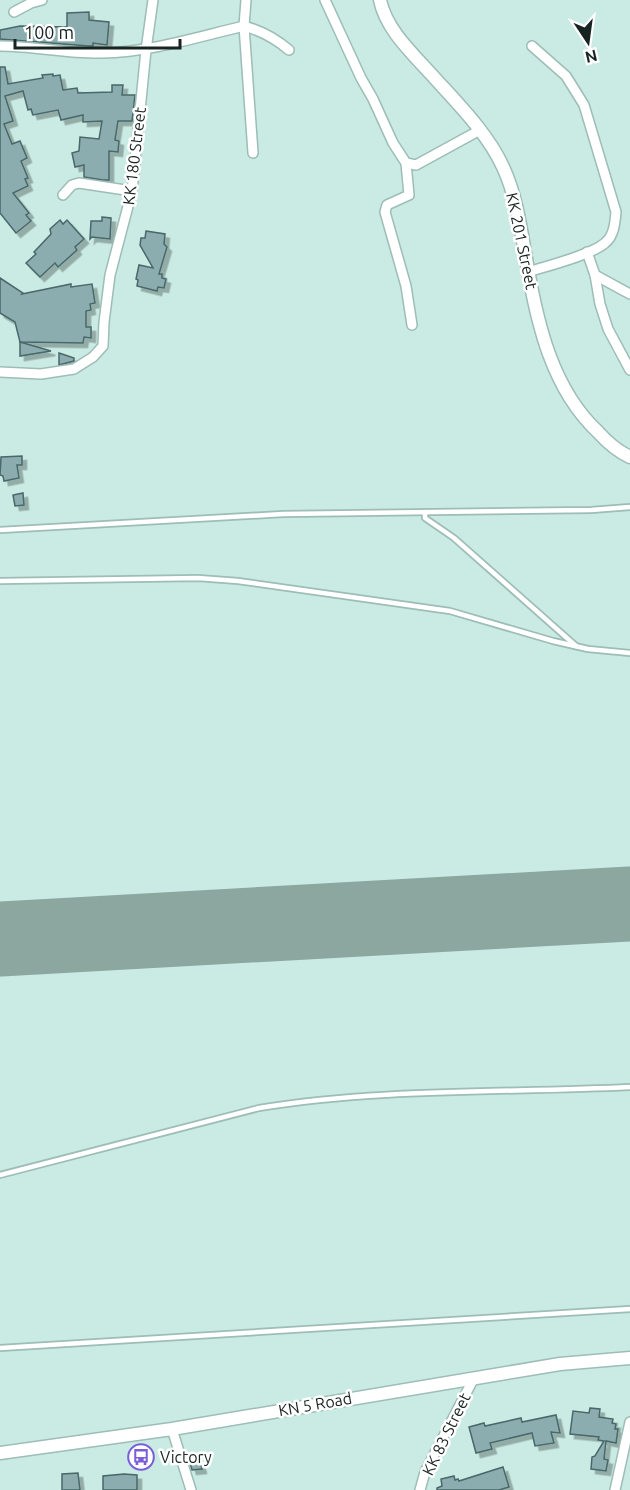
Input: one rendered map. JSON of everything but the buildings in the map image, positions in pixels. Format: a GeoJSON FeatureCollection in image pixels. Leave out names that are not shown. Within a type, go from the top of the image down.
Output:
{"type":"FeatureCollection","features":[{"type":"Feature","properties":{"kind":"main road","name":"KK 201 Street"},"geometry":{"type":"LineString","coordinates":[[380,0],[382,12],[404,45],[480,130],[503,166],[517,204],[528,272],[543,334],[558,377],[569,400],[585,420],[621,453],[630,457]]}},
{"type":"Feature","properties":{"kind":"main road","name":"KN 5 Road"},"geometry":{"type":"LineString","coordinates":[[0,1453],[172,1429],[560,1364],[630,1358]]}},
{"type":"Feature","properties":{"kind":"street"},"geometry":{"type":"LineString","coordinates":[[14,12],[42,0]]}},
{"type":"Feature","properties":{"kind":"street","name":"KK 180 Street"},"geometry":{"type":"LineString","coordinates":[[0,372],[41,374],[74,369],[93,357],[103,346],[110,274],[132,191],[153,0]]}},
{"type":"Feature","properties":{"kind":"street"},"geometry":{"type":"LineString","coordinates":[[246,0],[244,26],[252,153]]}},
{"type":"Feature","properties":{"kind":"street"},"geometry":{"type":"LineString","coordinates":[[325,0],[360,78],[373,99],[393,143],[406,163],[409,195],[387,205],[385,212],[406,285],[412,325]]}},
{"type":"Feature","properties":{"kind":"street"},"geometry":{"type":"LineString","coordinates":[[0,46],[26,46],[100,54],[146,50],[244,26],[263,32],[290,50]]}},
{"type":"Feature","properties":{"kind":"street"},"geometry":{"type":"LineString","coordinates":[[528,272],[587,252],[606,243],[614,230],[616,212],[584,105],[566,76],[532,45]]}},
{"type":"Feature","properties":{"kind":"street"},"geometry":{"type":"LineString","coordinates":[[406,163],[416,165],[480,130]]}},
{"type":"Feature","properties":{"kind":"street"},"geometry":{"type":"LineString","coordinates":[[63,195],[72,185],[79,183],[132,191]]}},
{"type":"Feature","properties":{"kind":"street"},"geometry":{"type":"LineString","coordinates":[[587,252],[596,275],[600,304],[608,329],[630,370]]}},
{"type":"Feature","properties":{"kind":"street"},"geometry":{"type":"LineString","coordinates":[[596,275],[630,294]]}},
{"type":"Feature","properties":{"kind":"street","name":"KK 83 Street"},"geometry":{"type":"LineString","coordinates":[[420,1490],[425,1472],[474,1378]]}},
{"type":"Feature","properties":{"kind":"street"},"geometry":{"type":"LineString","coordinates":[[615,1490],[630,1422]]}},
{"type":"Feature","properties":{"kind":"street"},"geometry":{"type":"LineString","coordinates":[[172,1429],[191,1490]]}},
{"type":"Feature","properties":{"kind":"lane"},"geometry":{"type":"LineString","coordinates":[[0,530],[283,514],[591,510],[630,507]]}},
{"type":"Feature","properties":{"kind":"lane"},"geometry":{"type":"LineString","coordinates":[[425,512],[425,518],[454,538],[576,646]]}},
{"type":"Feature","properties":{"kind":"lane"},"geometry":{"type":"LineString","coordinates":[[0,581],[198,578],[238,581],[450,611],[576,646],[630,653]]}},
{"type":"Feature","properties":{"kind":"lane"},"geometry":{"type":"LineString","coordinates":[[0,1175],[260,1108],[302,1101],[363,1096],[630,1087]]}},
{"type":"Feature","properties":{"kind":"lane"},"geometry":{"type":"LineString","coordinates":[[0,1348],[630,1309]]}},
{"type":"Feature","properties":{"kind":"runway"},"geometry":{"type":"LineString","coordinates":[[0,939],[630,904]]}},
{"type":"Feature","properties":{"kind":"place","name":"Victory"},"geometry":{"type":"Point","coordinates":[141,1457]}}]}
